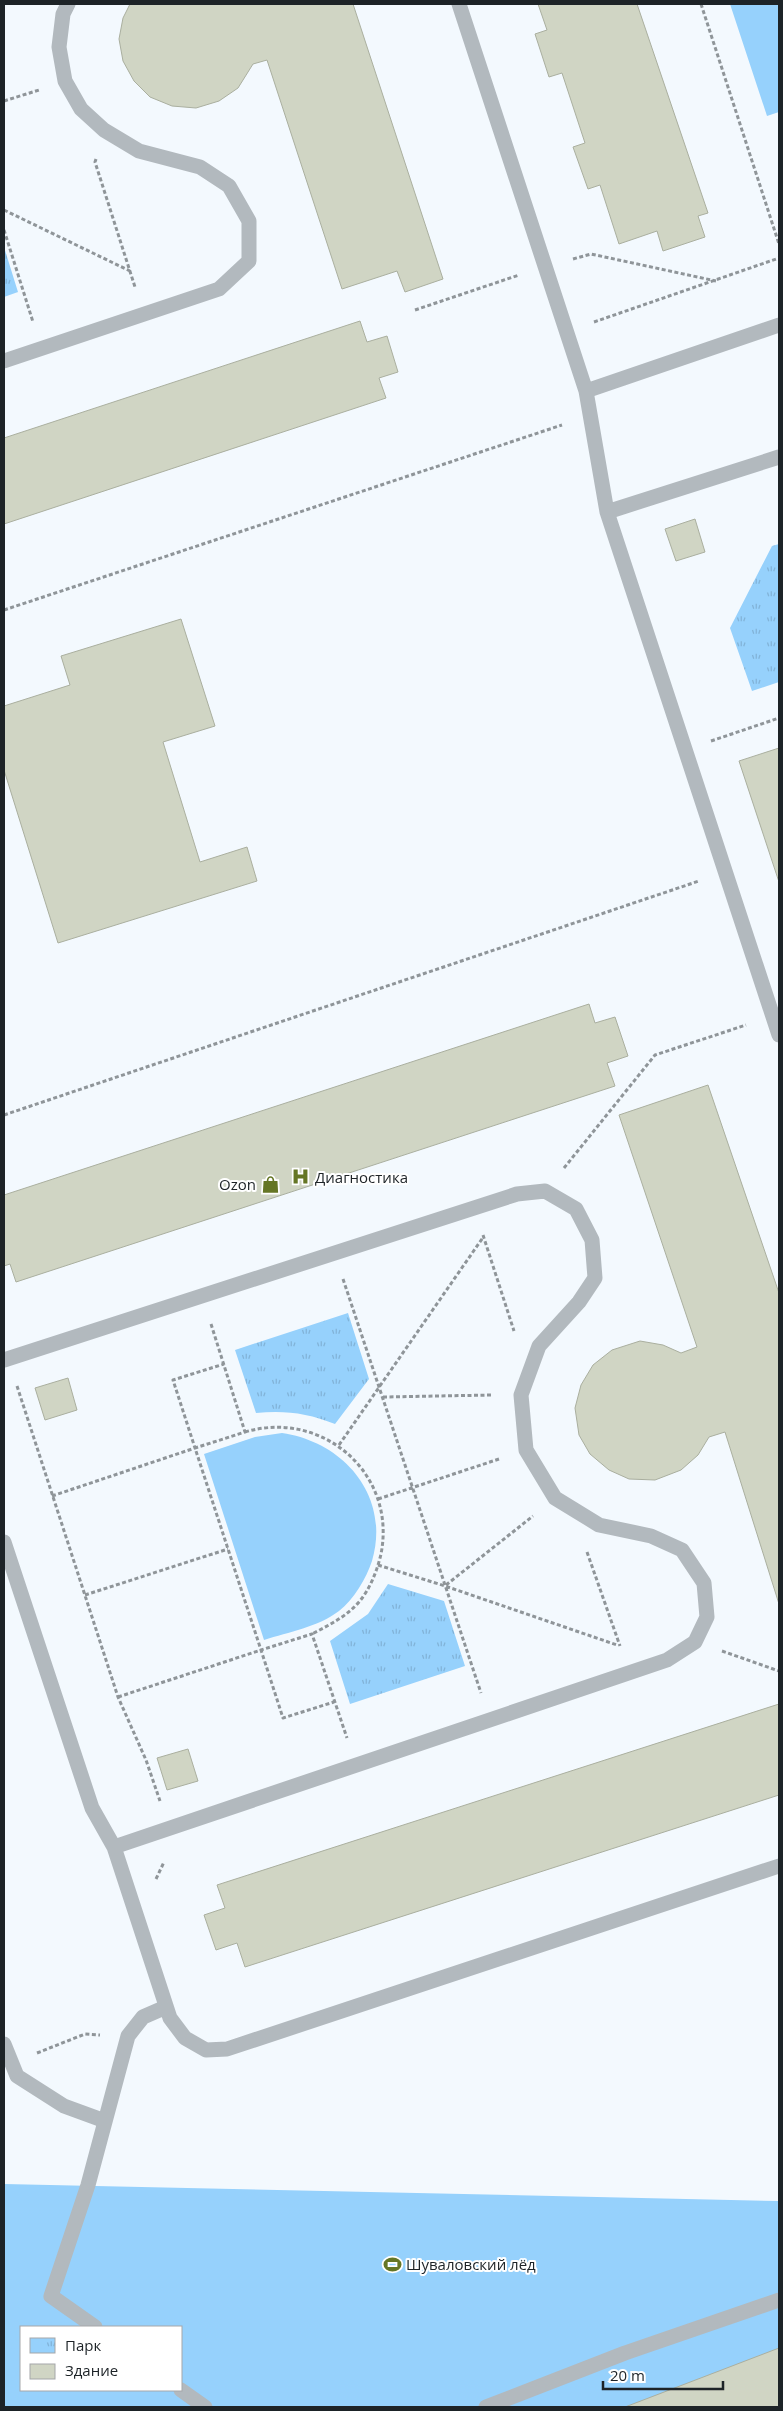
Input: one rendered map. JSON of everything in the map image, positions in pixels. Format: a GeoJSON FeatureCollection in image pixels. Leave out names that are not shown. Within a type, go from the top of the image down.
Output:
{"type":"FeatureCollection","features":[{"type":"Feature","properties":{"kind":"lane"},"geometry":{"type":"LineString","coordinates":[[4,360],[219,289],[249,261],[249,221],[229,186],[200,167],[139,151],[104,130],[82,109],[65,81],[59,47],[62,14],[68,4]]}},
{"type":"Feature","properties":{"kind":"lane"},"geometry":{"type":"LineString","coordinates":[[459,4],[547,267],[586,391],[607,512],[779,1035]]}},
{"type":"Feature","properties":{"kind":"lane"},"geometry":{"type":"LineString","coordinates":[[586,391],[779,325]]}},
{"type":"Feature","properties":{"kind":"lane"},"geometry":{"type":"LineString","coordinates":[[607,512],[779,457]]}},
{"type":"Feature","properties":{"kind":"lane"},"geometry":{"type":"LineString","coordinates":[[4,1360],[516,1194],[545,1191],[576,1208],[592,1240],[595,1278],[579,1302],[539,1346],[521,1395],[526,1450],[555,1498],[599,1525],[651,1536],[682,1550],[704,1583],[707,1617],[695,1642],[667,1660],[114,1847]]}},
{"type":"Feature","properties":{"kind":"lane"},"geometry":{"type":"LineString","coordinates":[[4,1542],[92,1808],[114,1847],[170,2018],[186,2038],[206,2050],[228,2050],[779,1866]]}},
{"type":"Feature","properties":{"kind":"lane"},"geometry":{"type":"LineString","coordinates":[[94,2326],[51,2296],[88,2185],[128,2036],[143,2017],[166,2007]]}},
{"type":"Feature","properties":{"kind":"lane"},"geometry":{"type":"LineString","coordinates":[[4,2044],[18,2076],[64,2106],[105,2121]]}},
{"type":"Feature","properties":{"kind":"lane"},"geometry":{"type":"LineString","coordinates":[[486,2407],[625,2353],[779,2300]]}},
{"type":"Feature","properties":{"kind":"lane"},"geometry":{"type":"LineString","coordinates":[[181,2391],[205,2407]]}},
{"type":"Feature","properties":{"kind":"path"},"geometry":{"type":"LineString","coordinates":[[701,4],[779,244]]}},
{"type":"Feature","properties":{"kind":"path"},"geometry":{"type":"LineString","coordinates":[[4,101],[65,81]]}},
{"type":"Feature","properties":{"kind":"path"},"geometry":{"type":"LineString","coordinates":[[104,130],[95,162],[145,314]]}},
{"type":"Feature","properties":{"kind":"path"},"geometry":{"type":"LineString","coordinates":[[4,210],[130,271]]}},
{"type":"Feature","properties":{"kind":"path"},"geometry":{"type":"LineString","coordinates":[[4,230],[41,348]]}},
{"type":"Feature","properties":{"kind":"path"},"geometry":{"type":"LineString","coordinates":[[415,310],[591,254],[716,281]]}},
{"type":"Feature","properties":{"kind":"path"},"geometry":{"type":"LineString","coordinates":[[567,330],[716,281],[779,258]]}},
{"type":"Feature","properties":{"kind":"path"},"geometry":{"type":"LineString","coordinates":[[4,610],[591,415]]}},
{"type":"Feature","properties":{"kind":"path"},"geometry":{"type":"LineString","coordinates":[[685,750],[779,718]]}},
{"type":"Feature","properties":{"kind":"path"},"geometry":{"type":"LineString","coordinates":[[4,1115],[726,872]]}},
{"type":"Feature","properties":{"kind":"path"},"geometry":{"type":"LineString","coordinates":[[545,1191],[655,1055],[773,1017]]}},
{"type":"Feature","properties":{"kind":"path"},"geometry":{"type":"LineString","coordinates":[[475,1208],[514,1331],[539,1346]]}},
{"type":"Feature","properties":{"kind":"path"},"geometry":{"type":"LineString","coordinates":[[339,1445],[484,1236]]}},
{"type":"Feature","properties":{"kind":"path"},"geometry":{"type":"LineString","coordinates":[[334,1254],[489,1720]]}},
{"type":"Feature","properties":{"kind":"path"},"geometry":{"type":"LineString","coordinates":[[202,1297],[245,1432]]}},
{"type":"Feature","properties":{"kind":"path"},"geometry":{"type":"LineString","coordinates":[[224,1364],[173,1380],[195,1448],[283,1718],[334,1702]]}},
{"type":"Feature","properties":{"kind":"path"},"geometry":{"type":"LineString","coordinates":[[383,1397],[521,1395]]}},
{"type":"Feature","properties":{"kind":"path"},"geometry":{"type":"LineString","coordinates":[[31,1426],[118,1696],[146,1760]]}},
{"type":"Feature","properties":{"kind":"path"},"geometry":{"type":"LineString","coordinates":[[52,1496],[263,1427],[303,1429],[339,1445],[355,1462],[378,1499],[383,1522],[382,1546],[378,1565],[371,1583],[360,1602],[341,1619],[312,1634],[118,1696]]}},
{"type":"Feature","properties":{"kind":"path"},"geometry":{"type":"LineString","coordinates":[[378,1499],[526,1450]]}},
{"type":"Feature","properties":{"kind":"path"},"geometry":{"type":"LineString","coordinates":[[445,1586],[555,1498]]}},
{"type":"Feature","properties":{"kind":"path"},"geometry":{"type":"LineString","coordinates":[[599,1525],[586,1550],[629,1673]]}},
{"type":"Feature","properties":{"kind":"path"},"geometry":{"type":"LineString","coordinates":[[85,1595],[228,1549]]}},
{"type":"Feature","properties":{"kind":"path"},"geometry":{"type":"LineString","coordinates":[[378,1565],[620,1646]]}},
{"type":"Feature","properties":{"kind":"path"},"geometry":{"type":"LineString","coordinates":[[312,1634],[356,1766]]}},
{"type":"Feature","properties":{"kind":"path"},"geometry":{"type":"LineString","coordinates":[[695,1642],[779,1671]]}},
{"type":"Feature","properties":{"kind":"path"},"geometry":{"type":"LineString","coordinates":[[155,1882],[162,1864],[170,1859]]}},
{"type":"Feature","properties":{"kind":"path"},"geometry":{"type":"LineString","coordinates":[[12,2063],[85,2034],[128,2036]]}},
{"type":"Feature","properties":{"kind":"green space"},"geometry":{"type":"Polygon","coordinates":[[[730,4],[779,4],[779,112],[767,116],[730,4]]]}},
{"type":"Feature","properties":{"kind":"green space"},"geometry":{"type":"Polygon","coordinates":[[[4,247],[18,292],[4,297],[4,247]]]}},
{"type":"Feature","properties":{"kind":"green space"},"geometry":{"type":"Polygon","coordinates":[[[779,544],[779,682],[752,691],[730,628],[772,546],[779,544]]]}},
{"type":"Feature","properties":{"kind":"green space"},"geometry":{"type":"Polygon","coordinates":[[[348,1313],[369,1379],[335,1424],[296,1413],[256,1413],[235,1350],[348,1313]]]}},
{"type":"Feature","properties":{"kind":"green space"},"geometry":{"type":"Polygon","coordinates":[[[282,1433],[304,1438],[325,1448],[343,1460],[357,1476],[368,1494],[375,1515],[376,1537],[372,1561],[366,1575],[354,1595],[339,1611],[313,1625],[264,1640],[204,1454],[255,1437],[282,1433]]]}},
{"type":"Feature","properties":{"kind":"green space"},"geometry":{"type":"Polygon","coordinates":[[[388,1584],[444,1601],[465,1666],[350,1704],[330,1641],[368,1614],[388,1584]]]}},
{"type":"Feature","properties":{"kind":"green space","name":"Шуваловский лёд"},"geometry":{"type":"Polygon","coordinates":[[[4,2184],[779,2201],[779,2407],[4,2407],[4,2184]]]}},
{"type":"Feature","properties":{"kind":"building"},"geometry":{"type":"Polygon","coordinates":[[[130,4],[353,4],[443,279],[405,292],[397,271],[342,289],[267,60],[253,64],[238,88],[219,101],[196,108],[172,106],[150,97],[134,81],[123,61],[119,39],[123,18],[130,4]]]}},
{"type":"Feature","properties":{"kind":"building"},"geometry":{"type":"Polygon","coordinates":[[[538,4],[637,4],[708,213],[698,216],[705,237],[663,251],[657,231],[619,244],[600,185],[588,189],[573,147],[585,143],[562,73],[549,77],[535,34],[547,30],[538,4]]]}},
{"type":"Feature","properties":{"kind":"building"},"geometry":{"type":"Polygon","coordinates":[[[360,321],[367,342],[387,336],[398,372],[379,378],[386,398],[4,524],[4,438],[360,321]]]}},
{"type":"Feature","properties":{"kind":"building"},"geometry":{"type":"Polygon","coordinates":[[[695,519],[705,552],[676,561],[665,529],[695,519]]]}},
{"type":"Feature","properties":{"kind":"building"},"geometry":{"type":"Polygon","coordinates":[[[181,619],[215,726],[163,742],[200,862],[247,847],[257,881],[58,943],[4,770],[4,706],[70,685],[61,656],[181,619]]]}},
{"type":"Feature","properties":{"kind":"building"},"geometry":{"type":"Polygon","coordinates":[[[779,748],[779,882],[739,761],[779,748]]]}},
{"type":"Feature","properties":{"kind":"building"},"geometry":{"type":"Polygon","coordinates":[[[589,1004],[595,1023],[615,1017],[628,1056],[607,1063],[615,1086],[16,1282],[10,1264],[4,1266],[4,1195],[589,1004]]]}},
{"type":"Feature","properties":{"kind":"building"},"geometry":{"type":"Polygon","coordinates":[[[708,1085],[779,1293],[779,1604],[725,1432],[709,1437],[698,1455],[681,1470],[655,1480],[629,1479],[609,1470],[590,1454],[579,1435],[575,1408],[581,1385],[593,1365],[612,1350],[640,1341],[663,1345],[681,1353],[697,1347],[619,1115],[708,1085]]]}},
{"type":"Feature","properties":{"kind":"building"},"geometry":{"type":"Polygon","coordinates":[[[68,1378],[77,1410],[45,1420],[35,1388],[68,1378]]]}},
{"type":"Feature","properties":{"kind":"building"},"geometry":{"type":"Polygon","coordinates":[[[779,1704],[779,1795],[245,1967],[237,1943],[216,1950],[204,1915],[225,1908],[217,1885],[779,1704]]]}},
{"type":"Feature","properties":{"kind":"building"},"geometry":{"type":"Polygon","coordinates":[[[188,1749],[198,1781],[167,1790],[157,1758],[188,1749]]]}},
{"type":"Feature","properties":{"kind":"building"},"geometry":{"type":"Polygon","coordinates":[[[779,2348],[779,2407],[625,2407],[779,2348]]]}},
{"type":"Feature","properties":{"kind":"place","name":"Диагностика"},"geometry":{"type":"Point","coordinates":[301,1177]}},
{"type":"Feature","properties":{"kind":"place","name":"Ozon"},"geometry":{"type":"Point","coordinates":[270,1184]}},
{"type":"Feature","properties":{"kind":"place","name":"Шуваловский лёд"},"geometry":{"type":"Point","coordinates":[392,2264]}}]}
